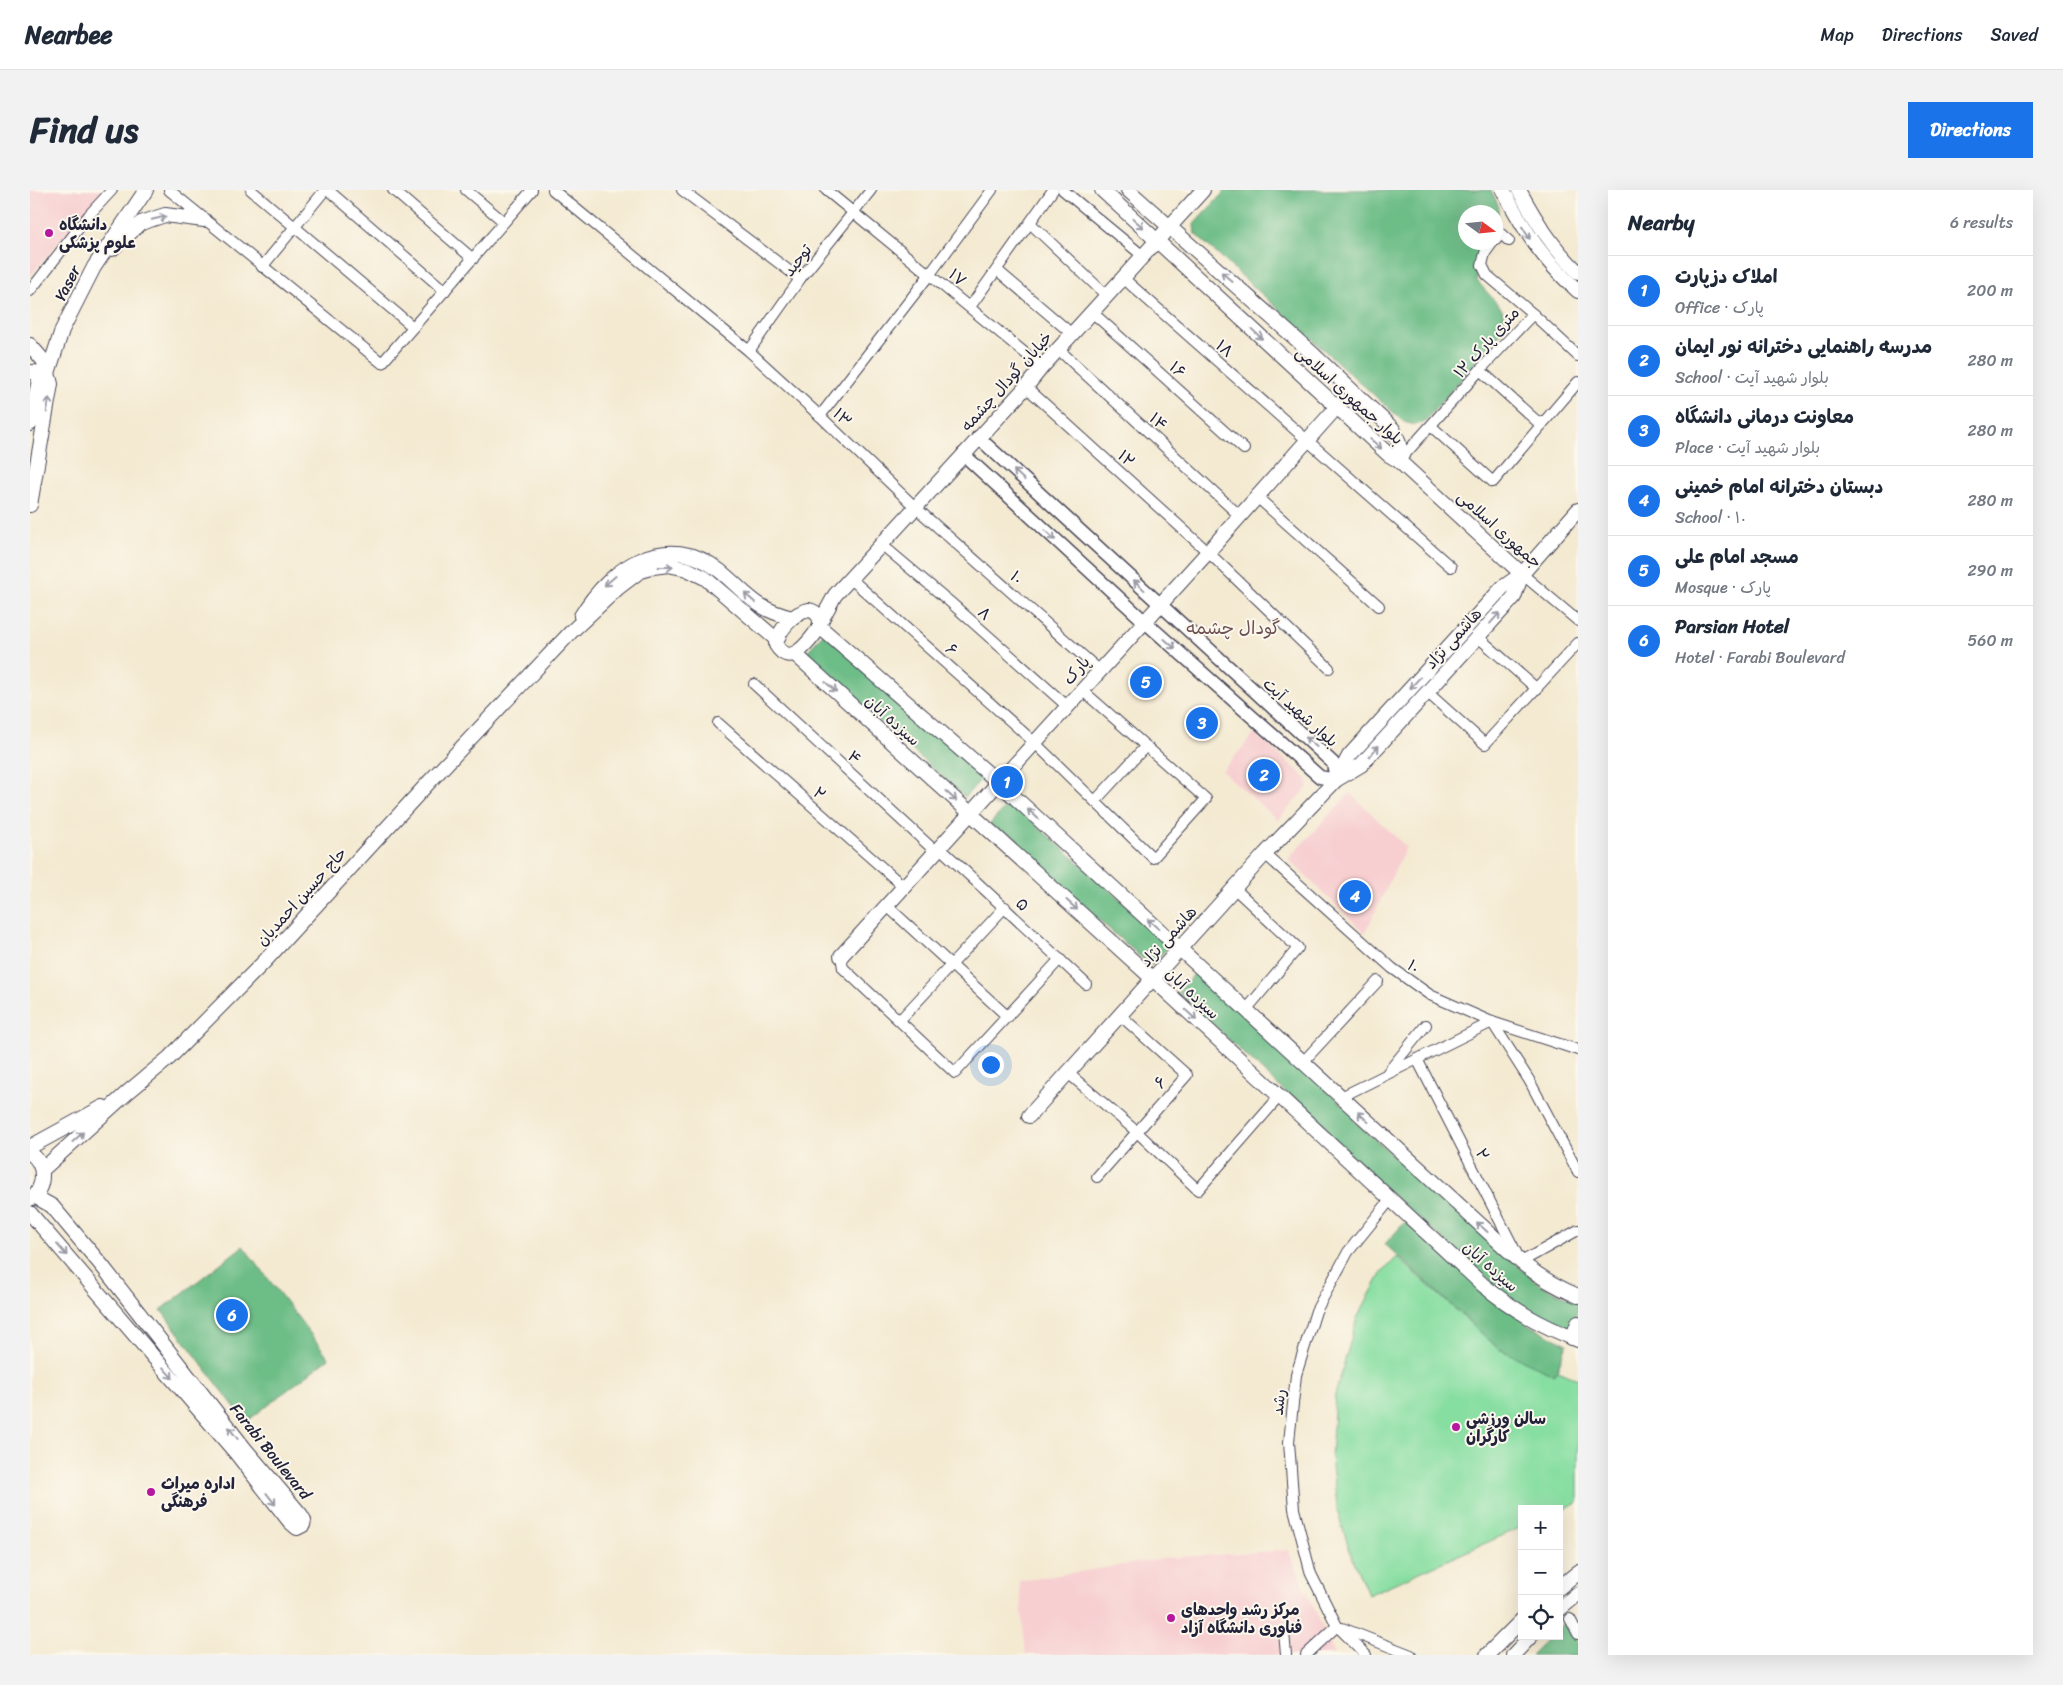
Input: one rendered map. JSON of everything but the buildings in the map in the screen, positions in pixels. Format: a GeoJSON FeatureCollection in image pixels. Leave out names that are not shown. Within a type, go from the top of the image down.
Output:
{"type":"FeatureCollection","features":[{"type":"Feature","properties":{"kind":"main road","name":"Yaser"},"geometry":{"type":"LineString","coordinates":[[30,424],[39,380],[48,373],[62,330],[94,267],[146,190]]}},
{"type":"Feature","properties":{"kind":"main road","name":"بلوار جمهوری اسلامی"},"geometry":{"type":"LineString","coordinates":[[1102,190],[1336,408],[1389,455],[1399,461],[1401,450],[1393,429],[1314,354],[1128,190]]}},
{"type":"Feature","properties":{"kind":"main road","name":"خیابان گودال چشمه"},"geometry":{"type":"LineString","coordinates":[[835,595],[1203,190]]}},
{"type":"Feature","properties":{"kind":"main road"},"geometry":{"type":"LineString","coordinates":[[1504,190],[1536,249],[1578,291]]}},
{"type":"Feature","properties":{"kind":"main road"},"geometry":{"type":"LineString","coordinates":[[1519,190],[1548,240],[1578,272]]}},
{"type":"Feature","properties":{"kind":"main road"},"geometry":{"type":"LineString","coordinates":[[94,267],[141,223],[165,215],[204,220]]}},
{"type":"Feature","properties":{"kind":"main road"},"geometry":{"type":"LineString","coordinates":[[30,345],[43,360],[48,373],[30,372]]}},
{"type":"Feature","properties":{"kind":"main road","name":"Yaser"},"geometry":{"type":"LineString","coordinates":[[30,505],[52,384],[48,373]]}},
{"type":"Feature","properties":{"kind":"main road","name":"پارک"},"geometry":{"type":"LineString","coordinates":[[841,956],[1208,552],[1336,408]]}},
{"type":"Feature","properties":{"kind":"main road","name":"جمهوری اسلامی"},"geometry":{"type":"LineString","coordinates":[[1399,461],[1522,574]]}},
{"type":"Feature","properties":{"kind":"main road","name":"هاشمی نژاد"},"geometry":{"type":"LineString","coordinates":[[1336,780],[1349,756],[1504,587],[1522,574],[1577,514]]}},
{"type":"Feature","properties":{"kind":"main road","name":"حاج حسین احمدیان"},"geometry":{"type":"LineString","coordinates":[[571,632],[588,604],[606,583],[624,569],[640,559],[660,553],[674,552],[689,554],[706,562],[720,571],[766,610],[793,618]]}},
{"type":"Feature","properties":{"kind":"main road","name":"حاج حسین احمدیان"},"geometry":{"type":"LineString","coordinates":[[42,1170],[128,1092],[169,1058],[264,962],[431,780],[571,632],[618,588],[639,572],[653,567],[668,566],[687,569],[705,578],[777,640]]}},
{"type":"Feature","properties":{"kind":"main road","name":"هاشمی نژاد"},"geometry":{"type":"LineString","coordinates":[[1029,1116],[1265,854],[1336,780],[1361,765],[1478,637],[1514,597],[1522,574]]}},
{"type":"Feature","properties":{"kind":"main road"},"geometry":{"type":"LineString","coordinates":[[777,640],[783,628],[793,618],[835,595]]}},
{"type":"Feature","properties":{"kind":"main road"},"geometry":{"type":"LineString","coordinates":[[795,654],[810,640],[835,595]]}},
{"type":"Feature","properties":{"kind":"main road","name":"سیزده آبان"},"geometry":{"type":"LineString","coordinates":[[809,610],[815,611],[820,624],[998,782],[1521,1262],[1559,1288],[1578,1296]]}},
{"type":"Feature","properties":{"kind":"main road","name":"سیزده آبان"},"geometry":{"type":"LineString","coordinates":[[777,640],[776,645],[782,653],[795,654],[1153,979],[1483,1285],[1510,1306],[1540,1325],[1575,1339]]}},
{"type":"Feature","properties":{"kind":"main road"},"geometry":{"type":"LineString","coordinates":[[30,1146],[50,1137],[128,1092]]}},
{"type":"Feature","properties":{"kind":"main road"},"geometry":{"type":"LineString","coordinates":[[30,1153],[36,1157],[42,1170],[42,1184],[32,1198]]}},
{"type":"Feature","properties":{"kind":"main road","name":"Farabi Boulevard"},"geometry":{"type":"LineString","coordinates":[[30,1214],[241,1451],[301,1514],[304,1520],[303,1525],[297,1528],[290,1522],[241,1451],[103,1268],[52,1206],[32,1198]]}},
{"type":"Feature","properties":{"kind":"main road"},"geometry":{"type":"LineString","coordinates":[[89,1280],[103,1268]]}},
{"type":"Feature","properties":{"kind":"main road"},"geometry":{"type":"LineString","coordinates":[[1575,1339],[1578,1323]]}},
{"type":"Feature","properties":{"kind":"main road"},"geometry":{"type":"LineString","coordinates":[[1563,1585],[1578,1572]]}},
{"type":"Feature","properties":{"kind":"main road"},"geometry":{"type":"LineString","coordinates":[[1564,1614],[1578,1594]]}},
{"type":"Feature","properties":{"kind":"main road"},"geometry":{"type":"LineString","coordinates":[[1487,1655],[1518,1624]]}},
{"type":"Feature","properties":{"kind":"main road"},"geometry":{"type":"LineString","coordinates":[[1513,1655],[1527,1640]]}},
{"type":"Feature","properties":{"kind":"street"},"geometry":{"type":"LineString","coordinates":[[30,291],[89,215],[112,190]]}},
{"type":"Feature","properties":{"kind":"street"},"geometry":{"type":"LineString","coordinates":[[169,190],[382,363],[532,190]]}},
{"type":"Feature","properties":{"kind":"street"},"geometry":{"type":"LineString","coordinates":[[251,190],[413,327]]}},
{"type":"Feature","properties":{"kind":"street"},"geometry":{"type":"LineString","coordinates":[[262,267],[326,190],[445,291]]}},
{"type":"Feature","properties":{"kind":"street"},"geometry":{"type":"LineString","coordinates":[[393,190],[473,258]]}},
{"type":"Feature","properties":{"kind":"street"},"geometry":{"type":"LineString","coordinates":[[466,190],[504,222]]}},
{"type":"Feature","properties":{"kind":"street","name":"۱۳"},"geometry":{"type":"LineString","coordinates":[[553,190],[749,351],[915,507]]}},
{"type":"Feature","properties":{"kind":"street"},"geometry":{"type":"LineString","coordinates":[[682,190],[800,279]]}},
{"type":"Feature","properties":{"kind":"street","name":"۱۷"},"geometry":{"type":"LineString","coordinates":[[826,190],[1042,367]]}},
{"type":"Feature","properties":{"kind":"street","name":"توحید"},"geometry":{"type":"LineString","coordinates":[[749,351],[800,279],[871,190]]}},
{"type":"Feature","properties":{"kind":"street"},"geometry":{"type":"LineString","coordinates":[[820,416],[930,274],[992,190]]}},
{"type":"Feature","properties":{"kind":"street"},"geometry":{"type":"LineString","coordinates":[[970,307],[1053,190]]}},
{"type":"Feature","properties":{"kind":"street"},"geometry":{"type":"LineString","coordinates":[[1063,190],[1142,256]]}},
{"type":"Feature","properties":{"kind":"street"},"geometry":{"type":"LineString","coordinates":[[1030,223],[1107,296]]}},
{"type":"Feature","properties":{"kind":"street"},"geometry":{"type":"LineString","coordinates":[[1503,236],[1509,241]]}},
{"type":"Feature","properties":{"kind":"street","name":"۱۲ متری پارک"},"geometry":{"type":"LineString","coordinates":[[1399,461],[1533,314],[1487,275],[1482,265],[1487,250]]}},
{"type":"Feature","properties":{"kind":"street"},"geometry":{"type":"LineString","coordinates":[[997,270],[1072,334]]}},
{"type":"Feature","properties":{"kind":"street","name":"۱۸"},"geometry":{"type":"LineString","coordinates":[[1123,278],[1451,567]]}},
{"type":"Feature","properties":{"kind":"street","name":"۱۶"},"geometry":{"type":"LineString","coordinates":[[1092,312],[1244,448]]}},
{"type":"Feature","properties":{"kind":"street"},"geometry":{"type":"LineString","coordinates":[[1533,314],[1578,356]]}},
{"type":"Feature","properties":{"kind":"street","name":"۱۴"},"geometry":{"type":"LineString","coordinates":[[1058,349],[1240,516]]}},
{"type":"Feature","properties":{"kind":"street"},"geometry":{"type":"LineString","coordinates":[[1480,370],[1541,425]]}},
{"type":"Feature","properties":{"kind":"street"},"geometry":{"type":"LineString","coordinates":[[1431,426],[1493,482],[1578,382]]}},
{"type":"Feature","properties":{"kind":"street","name":"۱۲"},"geometry":{"type":"LineString","coordinates":[[1026,387],[1208,552],[1329,668]]}},
{"type":"Feature","properties":{"kind":"street","name":"بلوار شهید آیت"},"geometry":{"type":"LineString","coordinates":[[978,437],[1333,763],[1336,780]]}},
{"type":"Feature","properties":{"kind":"street"},"geometry":{"type":"LineString","coordinates":[[963,454],[1144,621],[1320,777],[1336,780]]}},
{"type":"Feature","properties":{"kind":"street"},"geometry":{"type":"LineString","coordinates":[[1257,497],[1379,606]]}},
{"type":"Feature","properties":{"kind":"street","name":"۱۰"},"geometry":{"type":"LineString","coordinates":[[915,507],[1099,670]]}},
{"type":"Feature","properties":{"kind":"street","name":"۸"},"geometry":{"type":"LineString","coordinates":[[881,544],[950,602],[1067,706]]}},
{"type":"Feature","properties":{"kind":"street","name":"جمهوری اسلامی"},"geometry":{"type":"LineString","coordinates":[[1522,574],[1578,621]]}},
{"type":"Feature","properties":{"kind":"street","name":"۶"},"geometry":{"type":"LineString","coordinates":[[850,578],[1034,742],[1153,858],[1206,799],[1146,746]]}},
{"type":"Feature","properties":{"kind":"street"},"geometry":{"type":"LineString","coordinates":[[1478,637],[1537,689]]}},
{"type":"Feature","properties":{"kind":"street"},"geometry":{"type":"LineString","coordinates":[[1427,692],[1485,744],[1578,643]]}},
{"type":"Feature","properties":{"kind":"street","name":"۴"},"geometry":{"type":"LineString","coordinates":[[754,684],[937,849]]}},
{"type":"Feature","properties":{"kind":"street"},"geometry":{"type":"LineString","coordinates":[[1082,690],[1146,746],[1095,801]]}},
{"type":"Feature","properties":{"kind":"street","name":"۲"},"geometry":{"type":"LineString","coordinates":[[718,723],[903,886]]}},
{"type":"Feature","properties":{"kind":"street","name":"۵"},"geometry":{"type":"LineString","coordinates":[[937,849],[1005,907],[1086,984]]}},
{"type":"Feature","properties":{"kind":"street","name":"۱۰"},"geometry":{"type":"LineString","coordinates":[[1265,854],[1392,968],[1430,995],[1492,1022],[1578,1050]]}},
{"type":"Feature","properties":{"kind":"street"},"geometry":{"type":"LineString","coordinates":[[1234,888],[1298,948],[1246,1010]]}},
{"type":"Feature","properties":{"kind":"street"},"geometry":{"type":"LineString","coordinates":[[886,905],[950,966],[1008,1017]]}},
{"type":"Feature","properties":{"kind":"street"},"geometry":{"type":"LineString","coordinates":[[900,1020],[1005,907]]}},
{"type":"Feature","properties":{"kind":"street"},"geometry":{"type":"LineString","coordinates":[[841,956],[844,968],[955,1073],[1060,959]]}},
{"type":"Feature","properties":{"kind":"street"},"geometry":{"type":"LineString","coordinates":[[1303,1062],[1378,981]]}},
{"type":"Feature","properties":{"kind":"street","name":"۶"},"geometry":{"type":"LineString","coordinates":[[1097,1177],[1187,1075],[1120,1015]]}},
{"type":"Feature","properties":{"kind":"street"},"geometry":{"type":"LineString","coordinates":[[1341,1097],[1492,1022],[1529,1080],[1578,1172]]}},
{"type":"Feature","properties":{"kind":"street"},"geometry":{"type":"LineString","coordinates":[[1386,1075],[1426,1025]]}},
{"type":"Feature","properties":{"kind":"street","name":"۲"},"geometry":{"type":"LineString","coordinates":[[1417,1060],[1521,1262]]}},
{"type":"Feature","properties":{"kind":"street"},"geometry":{"type":"LineString","coordinates":[[1068,1073],[1136,1132],[1198,1190],[1279,1097]]}},
{"type":"Feature","properties":{"kind":"street","name":"رشد"},"geometry":{"type":"LineString","coordinates":[[1366,1655],[1337,1626],[1312,1574],[1294,1509],[1289,1442],[1296,1375],[1316,1311],[1348,1252],[1390,1200]]}},
{"type":"Feature","properties":{"kind":"street"},"geometry":{"type":"LineString","coordinates":[[1521,1262],[1578,1230]]}},
{"type":"Feature","properties":{"kind":"street"},"geometry":{"type":"LineString","coordinates":[[1564,1614],[1578,1634]]}},
{"type":"Feature","properties":{"kind":"street"},"geometry":{"type":"LineString","coordinates":[[1309,1654],[1337,1626],[1411,1655]]}},
{"type":"Feature","properties":{"kind":"street"},"geometry":{"type":"LineString","coordinates":[[1284,1632],[1286,1655]]}},
{"type":"Feature","properties":{"kind":"shaded area","name":"دانشگاه علوم پزشکی"},"geometry":{"type":"Polygon","coordinates":[[[30,190],[104,190],[30,276],[30,190]]]}},
{"type":"Feature","properties":{"kind":"shaded area"},"geometry":{"type":"Polygon","coordinates":[[[1255,733],[1307,779],[1308,787],[1278,820],[1222,771],[1255,733]]]}},
{"type":"Feature","properties":{"kind":"shaded area"},"geometry":{"type":"Polygon","coordinates":[[[1350,793],[1406,847],[1365,933],[1288,859],[1350,793]]]}},
{"type":"Feature","properties":{"kind":"shaded area","name":"مرکز رشد واحدهای فناوری دانشگاه آزاد"},"geometry":{"type":"Polygon","coordinates":[[[1288,1550],[1335,1655],[1026,1655],[1019,1581],[1168,1558],[1288,1550]]]}},
{"type":"Feature","properties":{"kind":"green space"},"geometry":{"type":"Polygon","coordinates":[[[1226,190],[1491,190],[1498,205],[1458,205],[1458,250],[1482,250],[1478,261],[1477,281],[1502,309],[1506,327],[1425,421],[1415,425],[1404,422],[1195,234],[1194,224],[1226,190]]]}},
{"type":"Feature","properties":{"kind":"green space"},"geometry":{"type":"Polygon","coordinates":[[[824,633],[985,775],[965,797],[804,655],[824,633]]]}},
{"type":"Feature","properties":{"kind":"green space"},"geometry":{"type":"Polygon","coordinates":[[[1010,802],[1171,944],[1151,966],[990,824],[1010,802]]]}},
{"type":"Feature","properties":{"kind":"green space"},"geometry":{"type":"Polygon","coordinates":[[[1198,970],[1355,1116],[1353,1120],[1540,1285],[1578,1302],[1578,1309],[1569,1331],[1516,1304],[1329,1139],[1332,1136],[1178,992],[1198,970]]]}},
{"type":"Feature","properties":{"kind":"green space"},"geometry":{"type":"Polygon","coordinates":[[[1405,1222],[1527,1324],[1567,1344],[1555,1375],[1499,1349],[1385,1244],[1405,1222]]]}},
{"type":"Feature","properties":{"kind":"green space"},"geometry":{"type":"Polygon","coordinates":[[[243,1246],[329,1358],[246,1422],[161,1310],[243,1246]]]}},
{"type":"Feature","properties":{"kind":"green space","name":"سالن ورزشی کارگران"},"geometry":{"type":"Polygon","coordinates":[[[1397,1257],[1499,1349],[1578,1379],[1578,1503],[1563,1509],[1563,1505],[1518,1505],[1518,1529],[1368,1595],[1351,1554],[1338,1513],[1331,1458],[1335,1395],[1357,1318],[1381,1274],[1397,1257]]]}},
{"type":"Feature","properties":{"kind":"green space"},"geometry":{"type":"Polygon","coordinates":[[[1566,1621],[1578,1644],[1578,1655],[1531,1655],[1546,1640],[1563,1640],[1563,1624],[1566,1621]]]}},
{"type":"Feature","properties":{"kind":"place","name":"دانشگاه علوم پزشکی"},"geometry":{"type":"Point","coordinates":[49,233]}},
{"type":"Feature","properties":{"kind":"place","name":"مسجد امام علی"},"geometry":{"type":"Point","coordinates":[1146,682]}},
{"type":"Feature","properties":{"kind":"place","name":"معاونت درمانی دانشگاه"},"geometry":{"type":"Point","coordinates":[1202,723]}},
{"type":"Feature","properties":{"kind":"place","name":"مدرسه راهنمایی دخترانه نور ایمان"},"geometry":{"type":"Point","coordinates":[1264,775]}},
{"type":"Feature","properties":{"kind":"place","name":"املاک دزپارت"},"geometry":{"type":"Point","coordinates":[1007,782]}},
{"type":"Feature","properties":{"kind":"place","name":"دبستان دخترانه امام خمینی"},"geometry":{"type":"Point","coordinates":[1355,896]}},
{"type":"Feature","properties":{"kind":"place","name":"Parsian Hotel"},"geometry":{"type":"Point","coordinates":[232,1315]}},
{"type":"Feature","properties":{"kind":"place","name":"سالن ورزشی کارگران"},"geometry":{"type":"Point","coordinates":[1456,1427]}},
{"type":"Feature","properties":{"kind":"place","name":"اداره میراث فرهنگی"},"geometry":{"type":"Point","coordinates":[151,1492]}},
{"type":"Feature","properties":{"kind":"place","name":"مرکز رشد واحدهای فناوری دانشگاه آزاد"},"geometry":{"type":"Point","coordinates":[1171,1618]}},
{"type":"Feature","properties":{"kind":"district","name":"گودال چشمه"},"geometry":{"type":"Point","coordinates":[1233,628]}}]}
